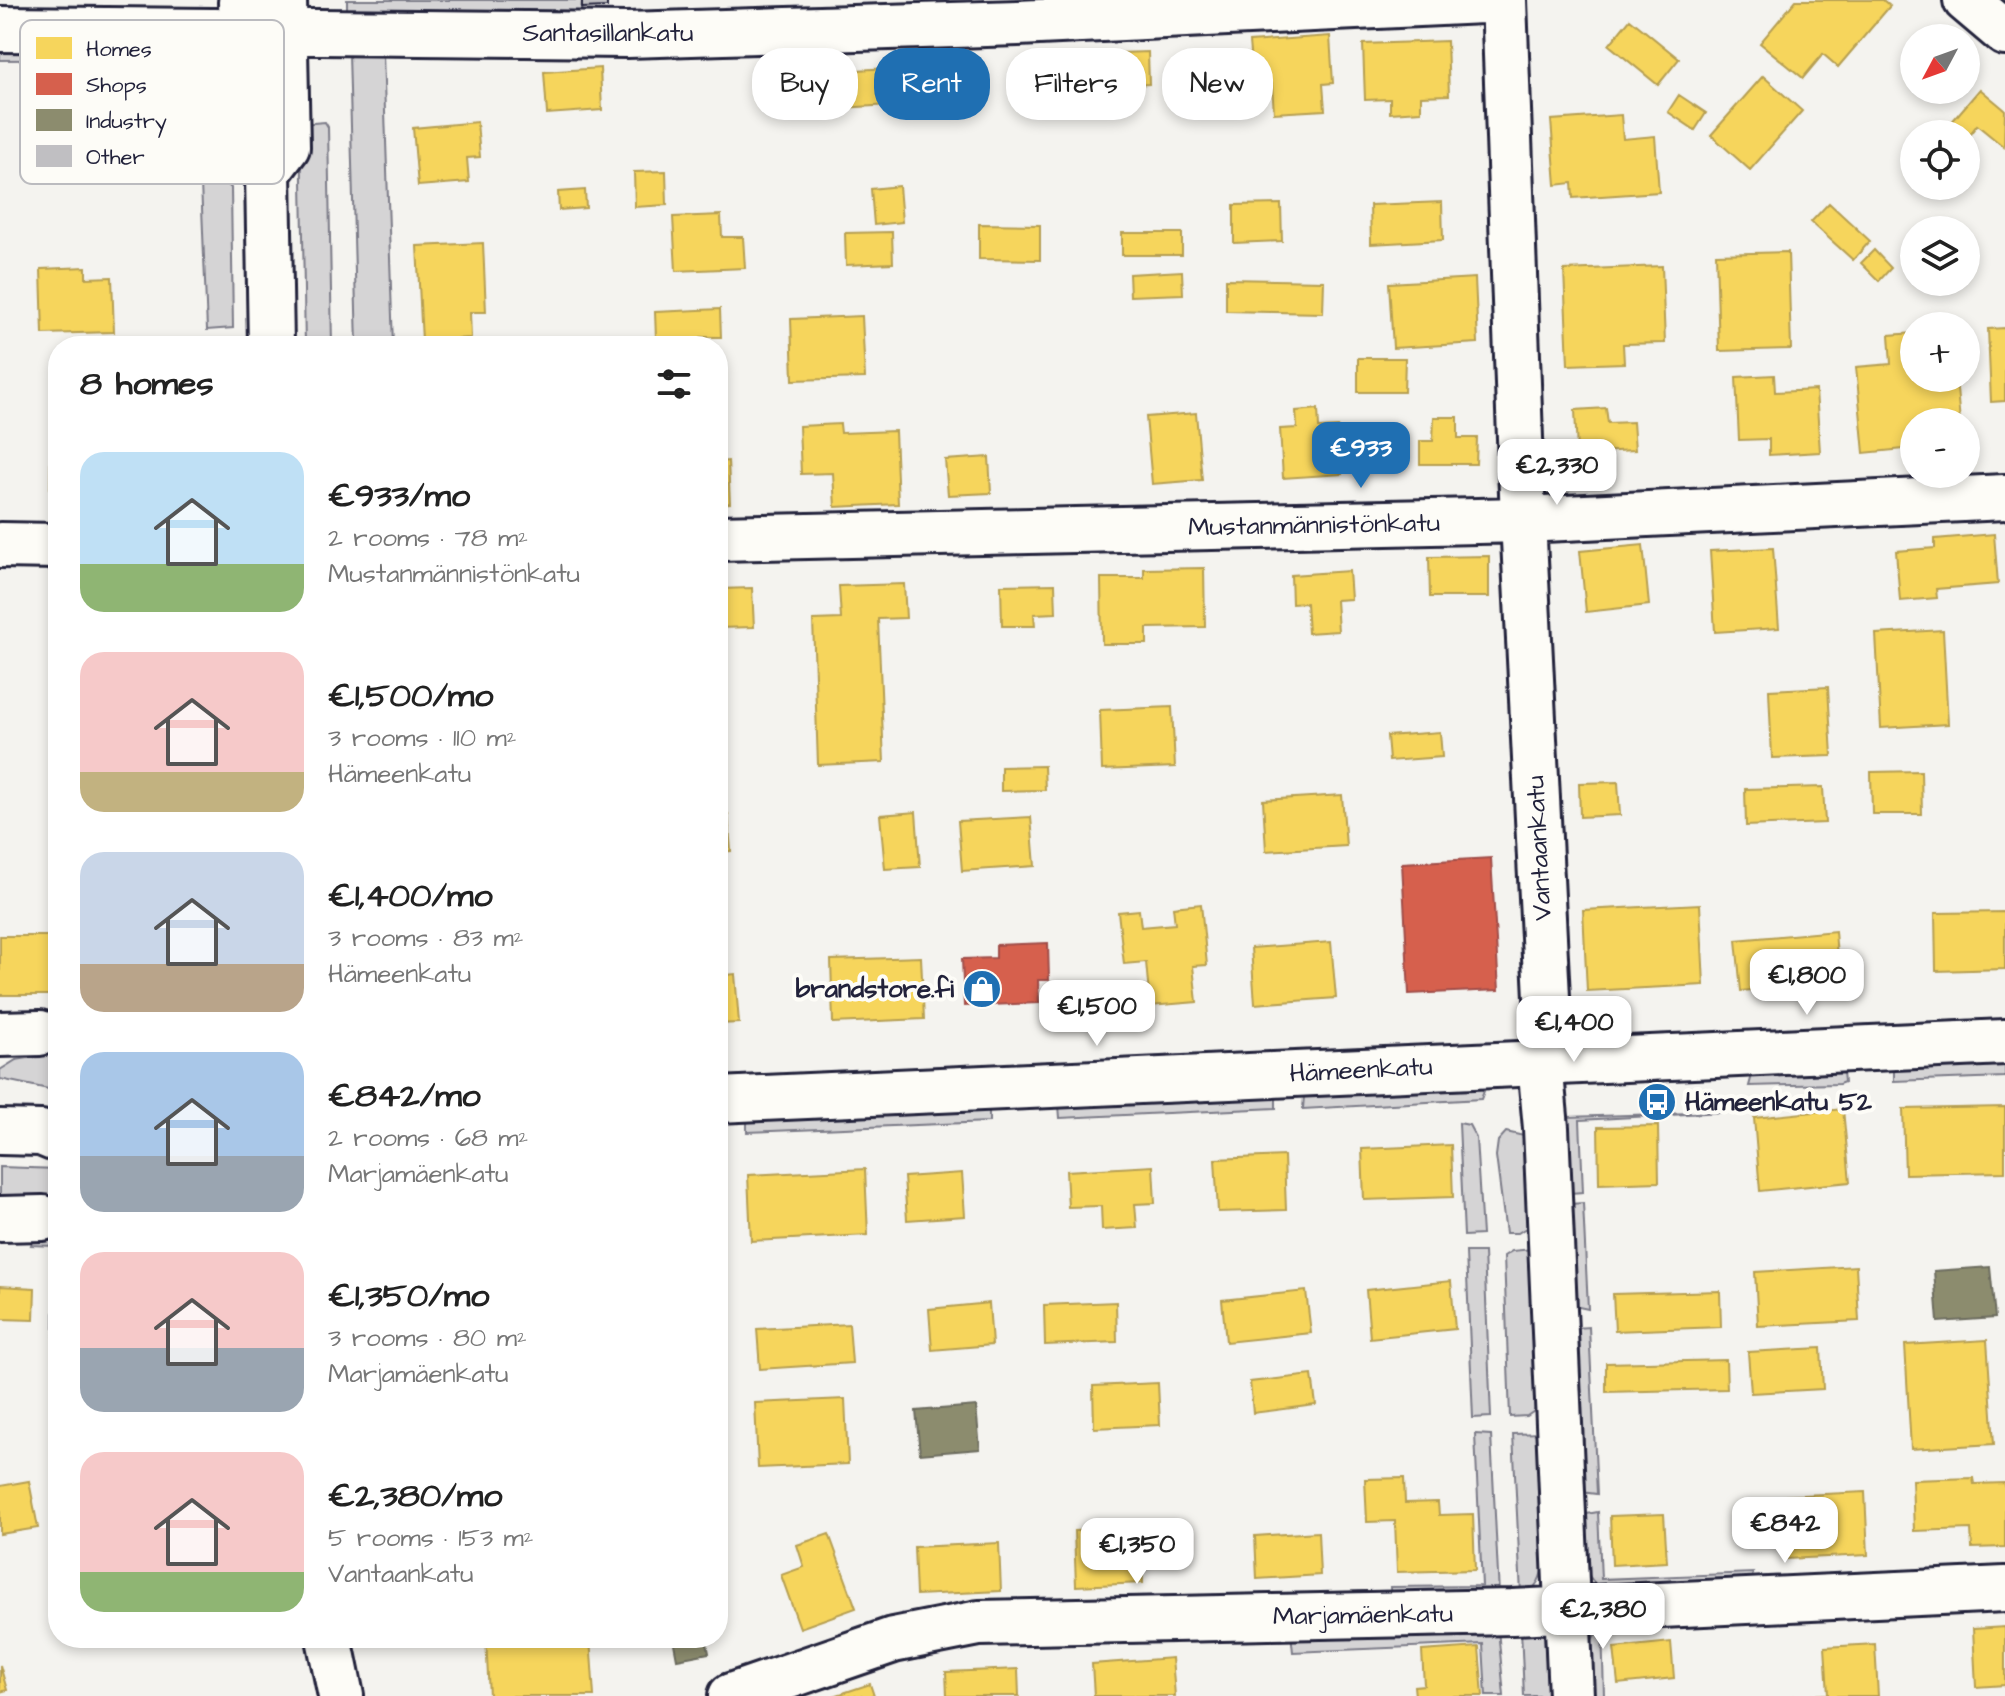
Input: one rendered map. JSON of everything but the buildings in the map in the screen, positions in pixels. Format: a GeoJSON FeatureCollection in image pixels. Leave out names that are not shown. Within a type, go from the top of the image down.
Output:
{"type":"FeatureCollection","features":[{"type":"Feature","properties":{"kind":"street","name":"Santasillankatu"},"geometry":{"type":"LineString","coordinates":[[155,20],[284,16],[627,35],[1033,22],[1504,0]]}},
{"type":"Feature","properties":{"kind":"street","name":"Vantaankatu"},"geometry":{"type":"LineString","coordinates":[[1504,0],[1523,520],[1548,1017],[1540,1063],[1547,1144],[1571,1696]]}},
{"type":"Feature","properties":{"kind":"street"},"geometry":{"type":"LineString","coordinates":[[1966,0],[2005,33]]}},
{"type":"Feature","properties":{"kind":"street"},"geometry":{"type":"LineString","coordinates":[[284,16],[287,147],[284,151]]}},
{"type":"Feature","properties":{"kind":"street","name":"Santasillankatu"},"geometry":{"type":"LineString","coordinates":[[0,29],[20,28]]}},
{"type":"Feature","properties":{"kind":"street"},"geometry":{"type":"LineString","coordinates":[[268,184],[271,336]]}},
{"type":"Feature","properties":{"kind":"street","name":"Mustanmännistönkatu"},"geometry":{"type":"LineString","coordinates":[[728,538],[1523,520],[2005,497]]}},
{"type":"Feature","properties":{"kind":"street"},"geometry":{"type":"LineString","coordinates":[[0,545],[48,546]]}},
{"type":"Feature","properties":{"kind":"street","name":"Hämeenkatu"},"geometry":{"type":"LineString","coordinates":[[728,1100],[2005,1042]]}},
{"type":"Feature","properties":{"kind":"street"},"geometry":{"type":"LineString","coordinates":[[0,1219],[43,1218]]}},
{"type":"Feature","properties":{"kind":"street","name":"Marjamäenkatu"},"geometry":{"type":"LineString","coordinates":[[731,1696],[893,1640],[979,1623],[1567,1609],[2005,1589]]}},
{"type":"Feature","properties":{"kind":"street"},"geometry":{"type":"LineString","coordinates":[[331,1648],[341,1696]]}},
{"type":"Feature","properties":{"kind":"shaded area"},"geometry":{"type":"Polygon","coordinates":[[[347,0],[582,0],[581,15],[347,12],[347,0]]]}},
{"type":"Feature","properties":{"kind":"shaded area"},"geometry":{"type":"Polygon","coordinates":[[[0,47],[20,47],[20,60],[0,60],[0,47]]]}},
{"type":"Feature","properties":{"kind":"shaded area"},"geometry":{"type":"Polygon","coordinates":[[[349,53],[383,53],[393,336],[357,336],[349,53]]]}},
{"type":"Feature","properties":{"kind":"shaded area"},"geometry":{"type":"Polygon","coordinates":[[[325,122],[328,127],[332,336],[305,336],[301,124],[325,122]]]}},
{"type":"Feature","properties":{"kind":"shaded area"},"geometry":{"type":"Polygon","coordinates":[[[201,184],[227,184],[231,188],[233,328],[207,330],[201,184]]]}},
{"type":"Feature","properties":{"kind":"shaded area"},"geometry":{"type":"Polygon","coordinates":[[[48,1055],[48,1089],[0,1079],[0,1070],[16,1060],[48,1055]]]}},
{"type":"Feature","properties":{"kind":"shaded area"},"geometry":{"type":"Polygon","coordinates":[[[2005,1063],[2005,1077],[1894,1081],[1894,1069],[2005,1063]]]}},
{"type":"Feature","properties":{"kind":"shaded area"},"geometry":{"type":"Polygon","coordinates":[[[1843,1072],[1844,1082],[1839,1084],[1749,1086],[1752,1075],[1843,1072]]]}},
{"type":"Feature","properties":{"kind":"shaded area"},"geometry":{"type":"Polygon","coordinates":[[[1481,1088],[1484,1091],[1481,1099],[1303,1109],[1304,1096],[1481,1088]]]}},
{"type":"Feature","properties":{"kind":"shaded area"},"geometry":{"type":"Polygon","coordinates":[[[1276,1096],[1276,1108],[1060,1118],[1059,1105],[1276,1096]]]}},
{"type":"Feature","properties":{"kind":"shaded area"},"geometry":{"type":"Polygon","coordinates":[[[989,1109],[989,1122],[747,1132],[747,1119],[989,1109]]]}},
{"type":"Feature","properties":{"kind":"shaded area"},"geometry":{"type":"Polygon","coordinates":[[[1723,1112],[1580,1120],[1583,1192],[1570,1193],[1567,1117],[1723,1112]]]}},
{"type":"Feature","properties":{"kind":"shaded area"},"geometry":{"type":"Polygon","coordinates":[[[1459,1123],[1469,1125],[1476,1138],[1482,1235],[1464,1236],[1459,1123]]]}},
{"type":"Feature","properties":{"kind":"shaded area"},"geometry":{"type":"Polygon","coordinates":[[[1506,1132],[1524,1136],[1529,1226],[1518,1233],[1506,1233],[1496,1156],[1498,1141],[1506,1132]]]}},
{"type":"Feature","properties":{"kind":"shaded area"},"geometry":{"type":"Polygon","coordinates":[[[0,1167],[48,1169],[48,1203],[0,1205],[0,1167]]]}},
{"type":"Feature","properties":{"kind":"shaded area"},"geometry":{"type":"Polygon","coordinates":[[[1583,1203],[1588,1309],[1574,1306],[1570,1204],[1583,1203]]]}},
{"type":"Feature","properties":{"kind":"shaded area"},"geometry":{"type":"Polygon","coordinates":[[[37,1229],[48,1230],[48,1246],[31,1245],[37,1229]]]}},
{"type":"Feature","properties":{"kind":"shaded area"},"geometry":{"type":"Polygon","coordinates":[[[1532,1249],[1537,1409],[1527,1416],[1510,1417],[1504,1256],[1512,1251],[1532,1249]]]}},
{"type":"Feature","properties":{"kind":"shaded area"},"geometry":{"type":"Polygon","coordinates":[[[1466,1252],[1484,1252],[1491,1417],[1473,1418],[1466,1252]]]}},
{"type":"Feature","properties":{"kind":"shaded area"},"geometry":{"type":"Polygon","coordinates":[[[1589,1327],[1597,1494],[1581,1492],[1576,1328],[1589,1327]]]}},
{"type":"Feature","properties":{"kind":"shaded area"},"geometry":{"type":"Polygon","coordinates":[[[1540,1433],[1544,1561],[1538,1582],[1521,1594],[1513,1434],[1540,1433]]]}},
{"type":"Feature","properties":{"kind":"shaded area"},"geometry":{"type":"Polygon","coordinates":[[[1475,1434],[1491,1435],[1499,1595],[1391,1600],[1390,1587],[1482,1586],[1475,1434]]]}},
{"type":"Feature","properties":{"kind":"shaded area"},"geometry":{"type":"Polygon","coordinates":[[[1598,1512],[1601,1579],[1753,1573],[1749,1588],[1607,1592],[1597,1586],[1583,1562],[1580,1521],[1587,1514],[1598,1512]]]}},
{"type":"Feature","properties":{"kind":"shaded area"},"geometry":{"type":"Polygon","coordinates":[[[1602,1626],[1604,1696],[1591,1696],[1589,1649],[1602,1626]]]}},
{"type":"Feature","properties":{"kind":"shaded area"},"geometry":{"type":"Polygon","coordinates":[[[1498,1629],[1504,1696],[1486,1696],[1483,1644],[1293,1652],[1291,1633],[1498,1629]]]}},
{"type":"Feature","properties":{"kind":"shaded area"},"geometry":{"type":"Polygon","coordinates":[[[1521,1629],[1539,1629],[1544,1636],[1549,1696],[1524,1696],[1521,1629]]]}},
{"type":"Feature","properties":{"kind":"place","name":"brandstore.fi"},"geometry":{"type":"Point","coordinates":[982,989]}},
{"type":"Feature","properties":{"kind":"place","name":"Hämeenkatu 52"},"geometry":{"type":"Point","coordinates":[1657,1102]}}]}
